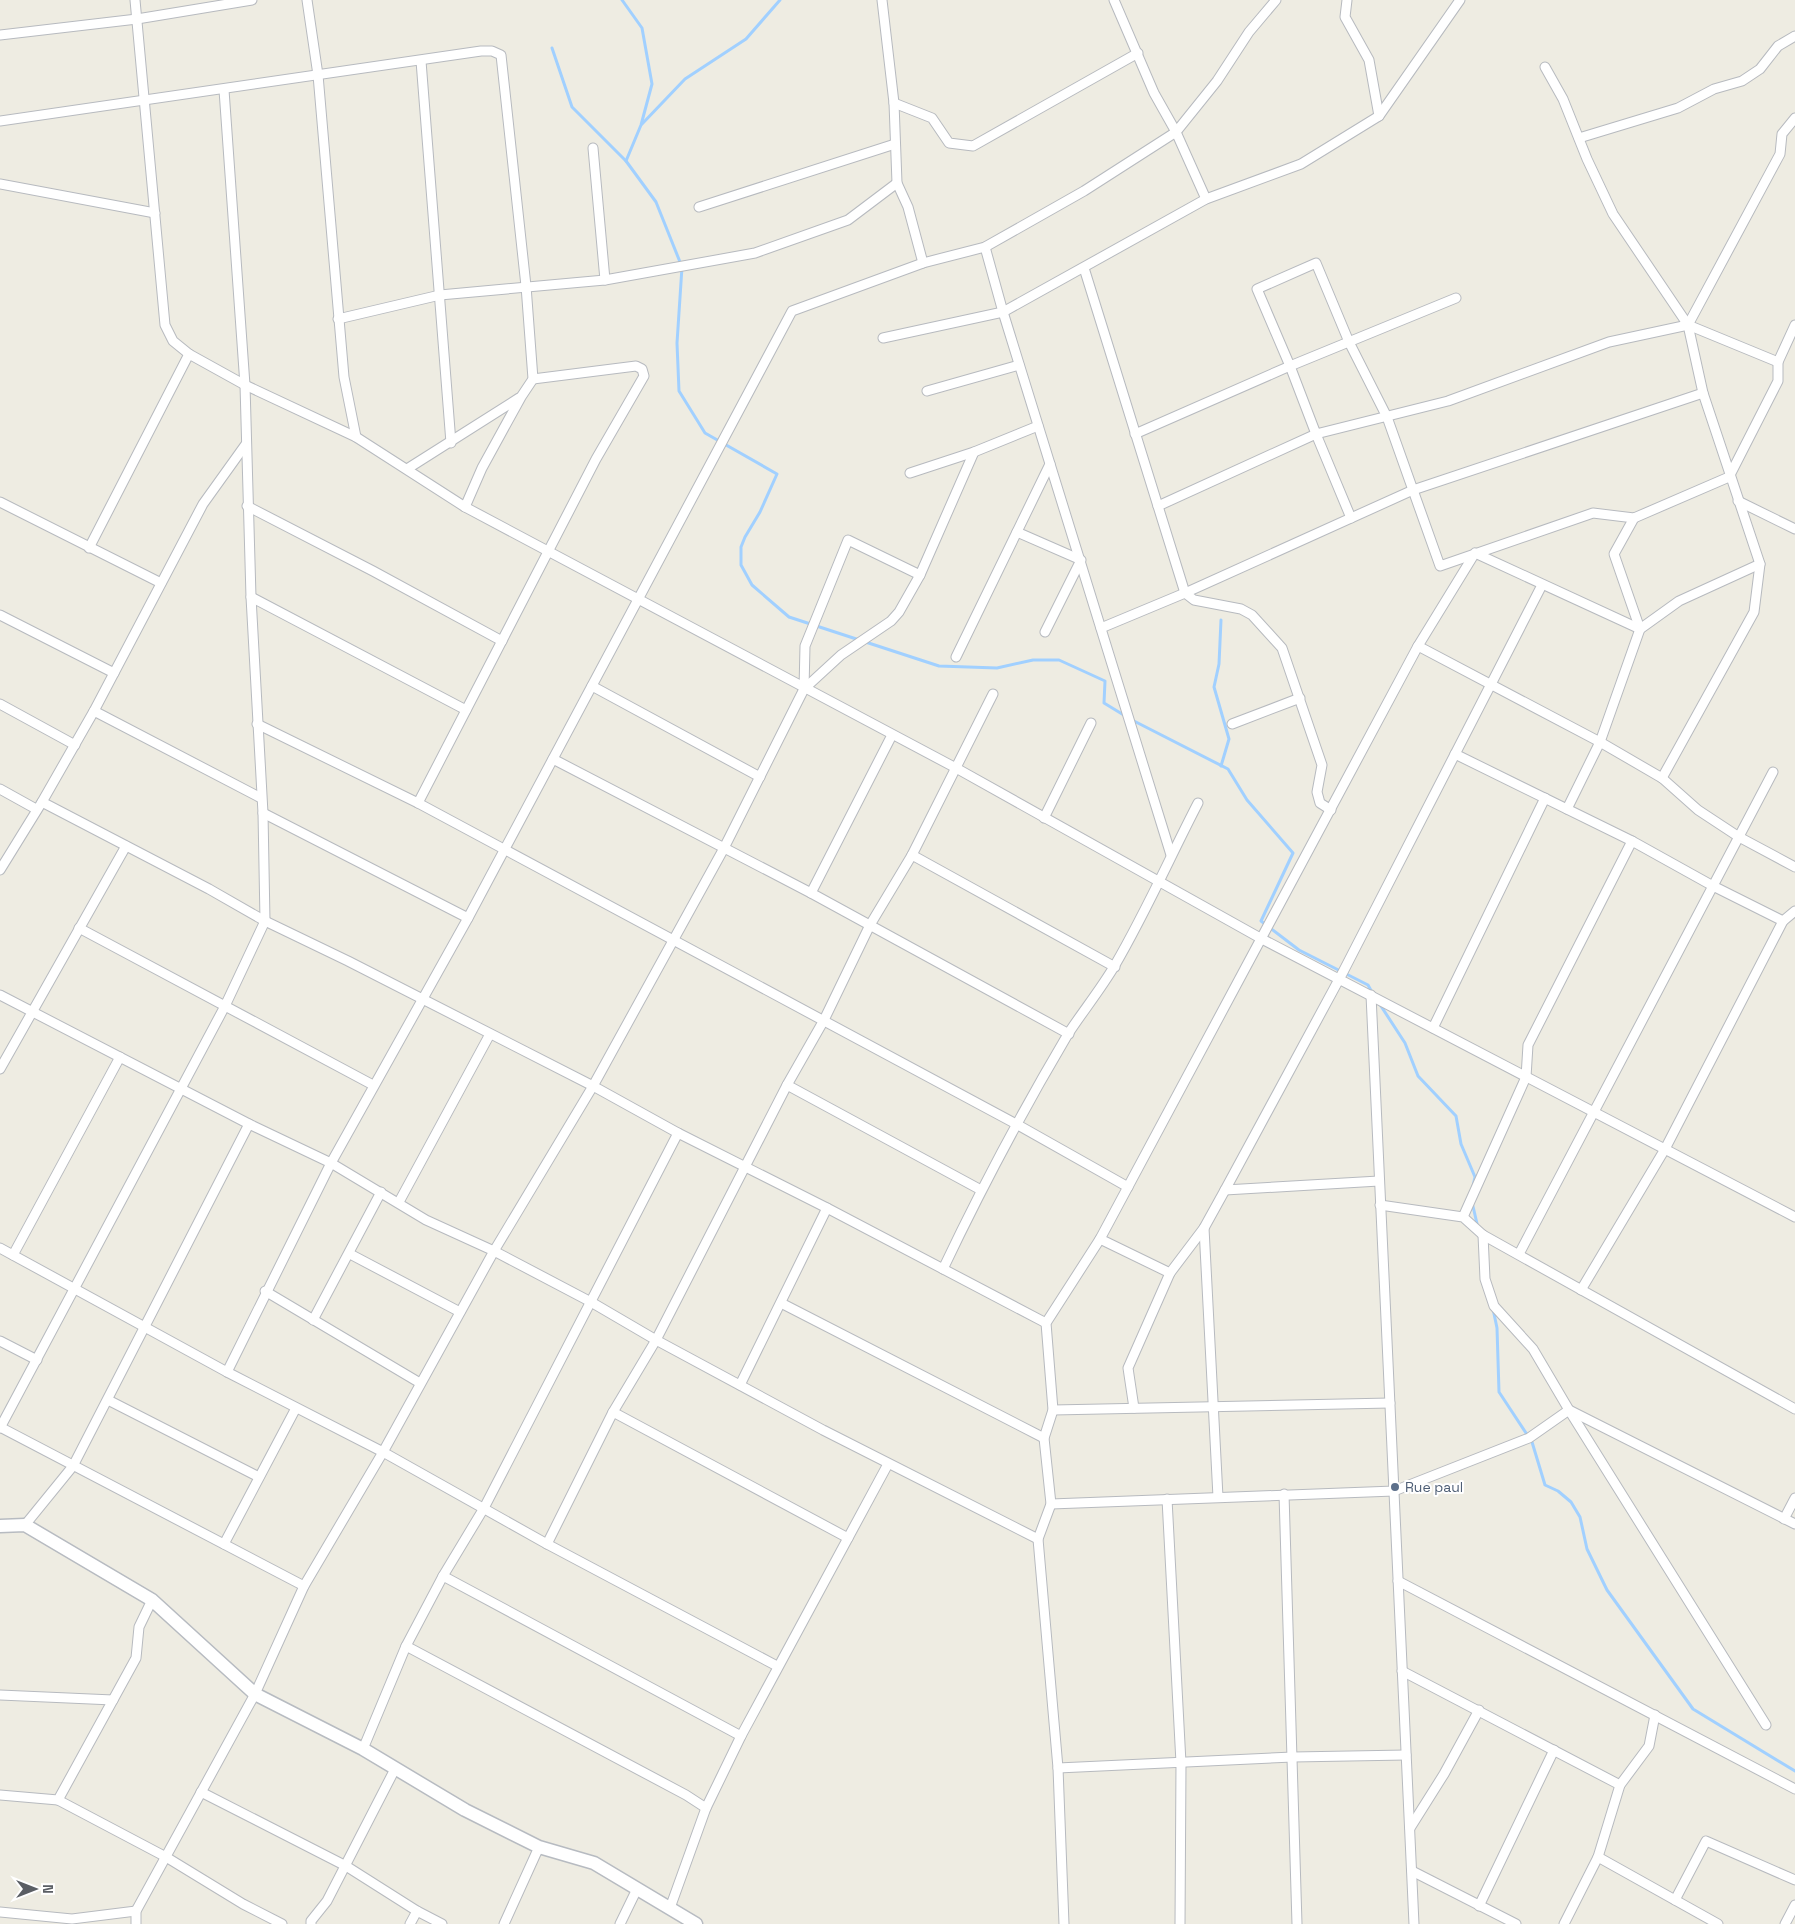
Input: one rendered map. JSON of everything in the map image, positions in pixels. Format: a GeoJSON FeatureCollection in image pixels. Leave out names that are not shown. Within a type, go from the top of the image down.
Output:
{"type":"FeatureCollection","features":[{"type":"Feature","properties":{"kind":"street"},"geometry":{"type":"LineString","coordinates":[[136,0],[165,325],[173,341],[189,354],[245,385],[356,437],[465,507],[549,550],[804,689],[956,768],[1262,938],[1795,1217]]}},
{"type":"Feature","properties":{"kind":"street"},"geometry":{"type":"LineString","coordinates":[[0,35],[137,19],[252,0]]}},
{"type":"Feature","properties":{"kind":"street"},"geometry":{"type":"LineString","coordinates":[[307,0],[318,75],[344,377],[356,437]]}},
{"type":"Feature","properties":{"kind":"street"},"geometry":{"type":"LineString","coordinates":[[882,0],[894,103],[897,183],[908,207],[923,263]]}},
{"type":"Feature","properties":{"kind":"street"},"geometry":{"type":"LineString","coordinates":[[1114,0],[1154,93],[1176,132],[1206,199]]}},
{"type":"Feature","properties":{"kind":"street"},"geometry":{"type":"LineString","coordinates":[[227,1372],[265,1291],[373,1085],[505,850],[792,311],[923,263],[985,247],[1084,191],[1176,132],[1217,81],[1249,32],[1276,0]]}},
{"type":"Feature","properties":{"kind":"street"},"geometry":{"type":"LineString","coordinates":[[1347,0],[1346,17],[1369,60],[1378,116]]}},
{"type":"Feature","properties":{"kind":"street"},"geometry":{"type":"LineString","coordinates":[[883,338],[1003,312],[1206,199],[1301,164],[1378,116],[1460,0]]}},
{"type":"Feature","properties":{"kind":"street"},"geometry":{"type":"LineString","coordinates":[[1578,138],[1678,108],[1714,89],[1742,81],[1760,69],[1778,46],[1795,36]]}},
{"type":"Feature","properties":{"kind":"street"},"geometry":{"type":"LineString","coordinates":[[0,121],[144,102],[481,51],[492,51],[501,55],[526,286],[533,379],[482,468],[465,507]]}},
{"type":"Feature","properties":{"kind":"street"},"geometry":{"type":"LineString","coordinates":[[894,103],[932,118],[949,143],[973,146],[1138,53]]}},
{"type":"Feature","properties":{"kind":"street"},"geometry":{"type":"LineString","coordinates":[[421,61],[451,443]]}},
{"type":"Feature","properties":{"kind":"street"},"geometry":{"type":"LineString","coordinates":[[1545,67],[1563,99],[1578,138],[1614,214],[1688,325],[1703,393],[1729,477],[1760,564],[1754,612],[1662,778]]}},
{"type":"Feature","properties":{"kind":"street"},"geometry":{"type":"LineString","coordinates":[[224,90],[245,385],[247,506],[263,814],[264,921],[225,1006],[182,1089],[0,1428],[304,1586]]}},
{"type":"Feature","properties":{"kind":"street"},"geometry":{"type":"LineString","coordinates":[[1688,325],[1780,154],[1782,134],[1795,118]]}},
{"type":"Feature","properties":{"kind":"street"},"geometry":{"type":"LineString","coordinates":[[699,206],[895,144]]}},
{"type":"Feature","properties":{"kind":"street"},"geometry":{"type":"LineString","coordinates":[[593,148],[605,280]]}},
{"type":"Feature","properties":{"kind":"street"},"geometry":{"type":"LineString","coordinates":[[338,319],[440,295],[605,280],[755,253],[848,220],[897,183]]}},
{"type":"Feature","properties":{"kind":"street"},"geometry":{"type":"LineString","coordinates":[[0,184],[155,213]]}},
{"type":"Feature","properties":{"kind":"street"},"geometry":{"type":"LineString","coordinates":[[985,247],[1003,312],[1171,855]]}},
{"type":"Feature","properties":{"kind":"street"},"geometry":{"type":"LineString","coordinates":[[1351,518],[1257,289],[1316,263],[1349,342],[1386,417],[1440,566],[1592,513],[1634,518],[1729,477],[1778,381],[1778,362],[1795,325]]}},
{"type":"Feature","properties":{"kind":"street"},"geometry":{"type":"LineString","coordinates":[[1084,268],[1185,593],[1194,600],[1225,604],[1241,609],[1252,616],[1282,648],[1322,765],[1316,792],[1320,803],[1331,810]]}},
{"type":"Feature","properties":{"kind":"street"},"geometry":{"type":"LineString","coordinates":[[1135,434],[1290,366],[1456,298]]}},
{"type":"Feature","properties":{"kind":"street"},"geometry":{"type":"LineString","coordinates":[[1158,506],[1316,434],[1448,401],[1609,342],[1688,325],[1778,362]]}},
{"type":"Feature","properties":{"kind":"street"},"geometry":{"type":"LineString","coordinates":[[89,548],[189,354]]}},
{"type":"Feature","properties":{"kind":"street"},"geometry":{"type":"LineString","coordinates":[[927,391],[1020,365]]}},
{"type":"Feature","properties":{"kind":"street"},"geometry":{"type":"LineString","coordinates":[[418,803],[596,459],[644,376],[642,369],[636,366],[533,379]]}},
{"type":"Feature","properties":{"kind":"street"},"geometry":{"type":"LineString","coordinates":[[1101,628],[1185,593],[1413,490],[1703,393]]}},
{"type":"Feature","properties":{"kind":"street"},"geometry":{"type":"LineString","coordinates":[[407,469],[451,443],[521,397]]}},
{"type":"Feature","properties":{"kind":"street"},"geometry":{"type":"LineString","coordinates":[[910,473],[974,452],[1038,426]]}},
{"type":"Feature","properties":{"kind":"street"},"geometry":{"type":"LineString","coordinates":[[0,870],[94,711],[210,492],[246,444]]}},
{"type":"Feature","properties":{"kind":"street"},"geometry":{"type":"LineString","coordinates":[[136,1924],[136,1911],[254,1694],[304,1586],[383,1452],[494,1251],[594,1086],[723,850],[804,689],[841,655],[891,622],[899,612],[920,574],[974,452]]}},
{"type":"Feature","properties":{"kind":"street"},"geometry":{"type":"LineString","coordinates":[[956,657],[1050,464]]}},
{"type":"Feature","properties":{"kind":"street"},"geometry":{"type":"LineString","coordinates":[[1738,501],[1795,529]]}},
{"type":"Feature","properties":{"kind":"street"},"geometry":{"type":"LineString","coordinates":[[0,502],[161,583]]}},
{"type":"Feature","properties":{"kind":"street"},"geometry":{"type":"LineString","coordinates":[[247,506],[373,570],[502,641]]}},
{"type":"Feature","properties":{"kind":"street"},"geometry":{"type":"LineString","coordinates":[[1634,518],[1614,554],[1640,629]]}},
{"type":"Feature","properties":{"kind":"street"},"geometry":{"type":"LineString","coordinates":[[1017,532],[1081,560]]}},
{"type":"Feature","properties":{"kind":"street"},"geometry":{"type":"LineString","coordinates":[[804,689],[805,646],[848,540],[920,574]]}},
{"type":"Feature","properties":{"kind":"street"},"geometry":{"type":"LineString","coordinates":[[1475,553],[1640,629]]}},
{"type":"Feature","properties":{"kind":"street"},"geometry":{"type":"LineString","coordinates":[[1064,1924],[1058,1768],[1038,1539],[1051,1504],[1044,1438],[1053,1410],[1046,1323],[1100,1239],[1418,646],[1475,553]]}},
{"type":"Feature","properties":{"kind":"street"},"geometry":{"type":"LineString","coordinates":[[1045,632],[1081,560]]}},
{"type":"Feature","properties":{"kind":"street"},"geometry":{"type":"LineString","coordinates":[[1567,809],[1600,742],[1640,629],[1679,601],[1760,564]]}},
{"type":"Feature","properties":{"kind":"street"},"geometry":{"type":"LineString","coordinates":[[1134,1408],[1128,1368],[1170,1273],[1204,1228],[1225,1190],[1339,979],[1542,585]]}},
{"type":"Feature","properties":{"kind":"street"},"geometry":{"type":"LineString","coordinates":[[251,598],[466,710]]}},
{"type":"Feature","properties":{"kind":"street"},"geometry":{"type":"LineString","coordinates":[[0,614],[114,672]]}},
{"type":"Feature","properties":{"kind":"street"},"geometry":{"type":"LineString","coordinates":[[1418,646],[1600,742],[1662,778],[1698,810],[1739,837],[1795,868]]}},
{"type":"Feature","properties":{"kind":"street"},"geometry":{"type":"LineString","coordinates":[[592,686],[760,776]]}},
{"type":"Feature","properties":{"kind":"street"},"geometry":{"type":"LineString","coordinates":[[547,1544],[613,1412],[656,1340],[787,1085],[824,1020],[870,925],[912,855],[992,694]]}},
{"type":"Feature","properties":{"kind":"street"},"geometry":{"type":"LineString","coordinates":[[1232,724],[1300,698]]}},
{"type":"Feature","properties":{"kind":"street"},"geometry":{"type":"LineString","coordinates":[[0,704],[75,744]]}},
{"type":"Feature","properties":{"kind":"street"},"geometry":{"type":"LineString","coordinates":[[94,711],[262,798]]}},
{"type":"Feature","properties":{"kind":"street"},"geometry":{"type":"LineString","coordinates":[[1044,818],[1091,723]]}},
{"type":"Feature","properties":{"kind":"street"},"geometry":{"type":"LineString","coordinates":[[257,724],[418,803],[1018,1124],[1128,1187]]}},
{"type":"Feature","properties":{"kind":"street"},"geometry":{"type":"LineString","coordinates":[[811,894],[892,735]]}},
{"type":"Feature","properties":{"kind":"street"},"geometry":{"type":"LineString","coordinates":[[1455,754],[1632,841],[1713,886],[1783,921]]}},
{"type":"Feature","properties":{"kind":"street"},"geometry":{"type":"LineString","coordinates":[[553,759],[723,850],[870,925],[1069,1034]]}},
{"type":"Feature","properties":{"kind":"street"},"geometry":{"type":"LineString","coordinates":[[1519,1254],[1773,772]]}},
{"type":"Feature","properties":{"kind":"street"},"geometry":{"type":"LineString","coordinates":[[0,790],[126,846],[264,921],[594,1086],[678,1133],[827,1208],[1046,1323]]}},
{"type":"Feature","properties":{"kind":"street"},"geometry":{"type":"LineString","coordinates":[[1433,1028],[1545,798]]}},
{"type":"Feature","properties":{"kind":"street"},"geometry":{"type":"LineString","coordinates":[[943,1269],[981,1190],[1069,1034],[1115,966],[1160,883],[1171,855],[1198,803]]}},
{"type":"Feature","properties":{"kind":"street"},"geometry":{"type":"LineString","coordinates":[[263,814],[468,918]]}},
{"type":"Feature","properties":{"kind":"street"},"geometry":{"type":"LineString","coordinates":[[1463,1217],[1526,1077],[1528,1045],[1632,841]]}},
{"type":"Feature","properties":{"kind":"street"},"geometry":{"type":"LineString","coordinates":[[0,1069],[126,846]]}},
{"type":"Feature","properties":{"kind":"street"},"geometry":{"type":"LineString","coordinates":[[912,855],[1115,966]]}},
{"type":"Feature","properties":{"kind":"street"},"geometry":{"type":"LineString","coordinates":[[1581,1290],[1665,1149],[1783,921],[1795,911]]}},
{"type":"Feature","properties":{"kind":"street"},"geometry":{"type":"LineString","coordinates":[[80,928],[373,1085]]}},
{"type":"Feature","properties":{"kind":"street"},"geometry":{"type":"LineString","coordinates":[[0,995],[249,1124],[331,1164],[399,1202],[426,1220],[494,1251],[888,1464],[1038,1539]]}},
{"type":"Feature","properties":{"kind":"street"},"geometry":{"type":"LineString","coordinates":[[1370,996],[1414,1924]]}},
{"type":"Feature","properties":{"kind":"street"},"geometry":{"type":"LineString","coordinates":[[399,1202],[490,1034]]}},
{"type":"Feature","properties":{"kind":"street"},"geometry":{"type":"LineString","coordinates":[[13,1255],[120,1057]]}},
{"type":"Feature","properties":{"kind":"street"},"geometry":{"type":"LineString","coordinates":[[787,1085],[981,1190]]}},
{"type":"Feature","properties":{"kind":"street"},"geometry":{"type":"LineString","coordinates":[[25,1525],[72,1466],[108,1400],[144,1326],[176,1268],[249,1124]]}},
{"type":"Feature","properties":{"kind":"street"},"geometry":{"type":"LineString","coordinates":[[363,1749],[406,1646],[443,1576],[484,1508],[678,1133]]}},
{"type":"Feature","properties":{"kind":"street"},"geometry":{"type":"LineString","coordinates":[[1225,1190],[1379,1181]]}},
{"type":"Feature","properties":{"kind":"street"},"geometry":{"type":"LineString","coordinates":[[313,1320],[350,1254],[381,1192]]}},
{"type":"Feature","properties":{"kind":"street"},"geometry":{"type":"LineString","coordinates":[[1380,1205],[1463,1217],[1482,1235],[1795,1409]]}},
{"type":"Feature","properties":{"kind":"street"},"geometry":{"type":"LineString","coordinates":[[740,1385],[827,1208]]}},
{"type":"Feature","properties":{"kind":"street"},"geometry":{"type":"LineString","coordinates":[[1204,1228],[1218,1497]]}},
{"type":"Feature","properties":{"kind":"street"},"geometry":{"type":"LineString","coordinates":[[1482,1235],[1485,1279],[1494,1306],[1534,1349],[1569,1410],[1766,1725]]}},
{"type":"Feature","properties":{"kind":"street"},"geometry":{"type":"LineString","coordinates":[[1100,1239],[1170,1273]]}},
{"type":"Feature","properties":{"kind":"street"},"geometry":{"type":"LineString","coordinates":[[0,1248],[227,1372],[383,1452],[547,1544],[777,1666]]}},
{"type":"Feature","properties":{"kind":"street"},"geometry":{"type":"LineString","coordinates":[[350,1254],[460,1312]]}},
{"type":"Feature","properties":{"kind":"street"},"geometry":{"type":"LineString","coordinates":[[265,1291],[420,1383]]}},
{"type":"Feature","properties":{"kind":"street"},"geometry":{"type":"LineString","coordinates":[[781,1303],[1044,1438]]}},
{"type":"Feature","properties":{"kind":"street"},"geometry":{"type":"LineString","coordinates":[[0,1341],[37,1360]]}},
{"type":"Feature","properties":{"kind":"street"},"geometry":{"type":"LineString","coordinates":[[108,1400],[259,1477]]}},
{"type":"Feature","properties":{"kind":"street"},"geometry":{"type":"LineString","coordinates":[[1053,1410],[1390,1403]]}},
{"type":"Feature","properties":{"kind":"street"},"geometry":{"type":"LineString","coordinates":[[224,1544],[296,1408]]}},
{"type":"Feature","properties":{"kind":"street"},"geometry":{"type":"LineString","coordinates":[[1051,1504],[1394,1491],[1529,1438],[1569,1410]]}},
{"type":"Feature","properties":{"kind":"street"},"geometry":{"type":"LineString","coordinates":[[1569,1410],[1795,1524]]}},
{"type":"Feature","properties":{"kind":"street"},"geometry":{"type":"LineString","coordinates":[[613,1412],[848,1538]]}},
{"type":"Feature","properties":{"kind":"street"},"geometry":{"type":"LineString","coordinates":[[670,1908],[706,1808],[741,1736],[777,1666],[817,1599],[888,1464]]}},
{"type":"Feature","properties":{"kind":"street"},"geometry":{"type":"LineString","coordinates":[[1284,1494],[1297,1924]]}},
{"type":"Feature","properties":{"kind":"street"},"geometry":{"type":"LineString","coordinates":[[1784,1518],[1795,1498]]}},
{"type":"Feature","properties":{"kind":"street"},"geometry":{"type":"LineString","coordinates":[[1167,1499],[1180,1763],[1180,1924]]}},
{"type":"Feature","properties":{"kind":"street"},"geometry":{"type":"LineString","coordinates":[[0,1526],[25,1525],[152,1600],[254,1694],[363,1749],[465,1810],[539,1847],[594,1863],[696,1924]]}},
{"type":"Feature","properties":{"kind":"street"},"geometry":{"type":"LineString","coordinates":[[443,1576],[741,1736]]}},
{"type":"Feature","properties":{"kind":"street"},"geometry":{"type":"LineString","coordinates":[[1398,1581],[1795,1790]]}},
{"type":"Feature","properties":{"kind":"street"},"geometry":{"type":"LineString","coordinates":[[58,1800],[136,1658],[139,1627],[152,1600]]}},
{"type":"Feature","properties":{"kind":"street"},"geometry":{"type":"LineString","coordinates":[[406,1646],[678,1790],[706,1808]]}},
{"type":"Feature","properties":{"kind":"street"},"geometry":{"type":"LineString","coordinates":[[1402,1671],[1620,1785]]}},
{"type":"Feature","properties":{"kind":"street"},"geometry":{"type":"LineString","coordinates":[[0,1696],[113,1700]]}},
{"type":"Feature","properties":{"kind":"street"},"geometry":{"type":"LineString","coordinates":[[1410,1828],[1444,1774],[1479,1710]]}},
{"type":"Feature","properties":{"kind":"street"},"geometry":{"type":"LineString","coordinates":[[1564,1924],[1598,1857],[1620,1785],[1649,1746],[1655,1715]]}},
{"type":"Feature","properties":{"kind":"street"},"geometry":{"type":"LineString","coordinates":[[1479,1906],[1554,1750]]}},
{"type":"Feature","properties":{"kind":"street"},"geometry":{"type":"LineString","coordinates":[[1058,1768],[1293,1757],[1406,1755]]}},
{"type":"Feature","properties":{"kind":"street"},"geometry":{"type":"LineString","coordinates":[[311,1924],[311,1921],[327,1901],[346,1866],[395,1769]]}},
{"type":"Feature","properties":{"kind":"street"},"geometry":{"type":"LineString","coordinates":[[201,1792],[346,1866],[417,1912],[442,1924]]}},
{"type":"Feature","properties":{"kind":"street"},"geometry":{"type":"LineString","coordinates":[[0,1795],[58,1800],[166,1857],[243,1904],[282,1924]]}},
{"type":"Feature","properties":{"kind":"street"},"geometry":{"type":"LineString","coordinates":[[1675,1900],[1706,1841],[1795,1880]]}},
{"type":"Feature","properties":{"kind":"street"},"geometry":{"type":"LineString","coordinates":[[504,1924],[539,1847]]}},
{"type":"Feature","properties":{"kind":"street"},"geometry":{"type":"LineString","coordinates":[[1598,1857],[1718,1924]]}},
{"type":"Feature","properties":{"kind":"street"},"geometry":{"type":"LineString","coordinates":[[1412,1871],[1516,1924]]}},
{"type":"Feature","properties":{"kind":"street"},"geometry":{"type":"LineString","coordinates":[[620,1924],[637,1889]]}},
{"type":"Feature","properties":{"kind":"street"},"geometry":{"type":"LineString","coordinates":[[1785,1924],[1795,1905]]}},
{"type":"Feature","properties":{"kind":"street"},"geometry":{"type":"LineString","coordinates":[[0,1912],[72,1919],[136,1911]]}},
{"type":"Feature","properties":{"kind":"street"},"geometry":{"type":"LineString","coordinates":[[410,1924],[417,1912]]}},
{"type":"Feature","properties":{"kind":"waterway"},"geometry":{"type":"LineString","coordinates":[[622,0],[642,28],[652,84],[641,125],[626,161],[656,202],[682,267],[677,343],[679,391],[705,433],[777,474],[760,512],[741,547],[741,565],[752,585],[789,617],[939,666],[997,668],[1033,660],[1059,660],[1105,681],[1104,703],[1127,717]]}},
{"type":"Feature","properties":{"kind":"waterway"},"geometry":{"type":"LineString","coordinates":[[642,124],[685,79],[746,39],[780,0]]}},
{"type":"Feature","properties":{"kind":"waterway"},"geometry":{"type":"LineString","coordinates":[[552,48],[572,107],[626,161]]}},
{"type":"Feature","properties":{"kind":"waterway"},"geometry":{"type":"LineString","coordinates":[[1221,620],[1219,664],[1214,687],[1229,739],[1221,766]]}},
{"type":"Feature","properties":{"kind":"waterway"},"geometry":{"type":"LineString","coordinates":[[1132,720],[1228,769],[1247,800],[1293,853],[1261,921],[1299,950],[1368,985],[1373,994]]}},
{"type":"Feature","properties":{"kind":"waterway"},"geometry":{"type":"LineString","coordinates":[[1379,1003],[1405,1043],[1418,1076],[1456,1116],[1461,1144],[1475,1177],[1473,1186]]}},
{"type":"Feature","properties":{"kind":"waterway"},"geometry":{"type":"LineString","coordinates":[[1472,1202],[1478,1228]]}},
{"type":"Feature","properties":{"kind":"waterway"},"geometry":{"type":"LineString","coordinates":[[1493,1309],[1497,1328],[1499,1392],[1532,1442],[1545,1485],[1558,1491],[1571,1502],[1580,1517],[1587,1549],[1607,1590],[1693,1709],[1795,1771]]}},
{"type":"Feature","properties":{"kind":"place","name":"Rue paul"},"geometry":{"type":"Point","coordinates":[1395,1487]}}]}
